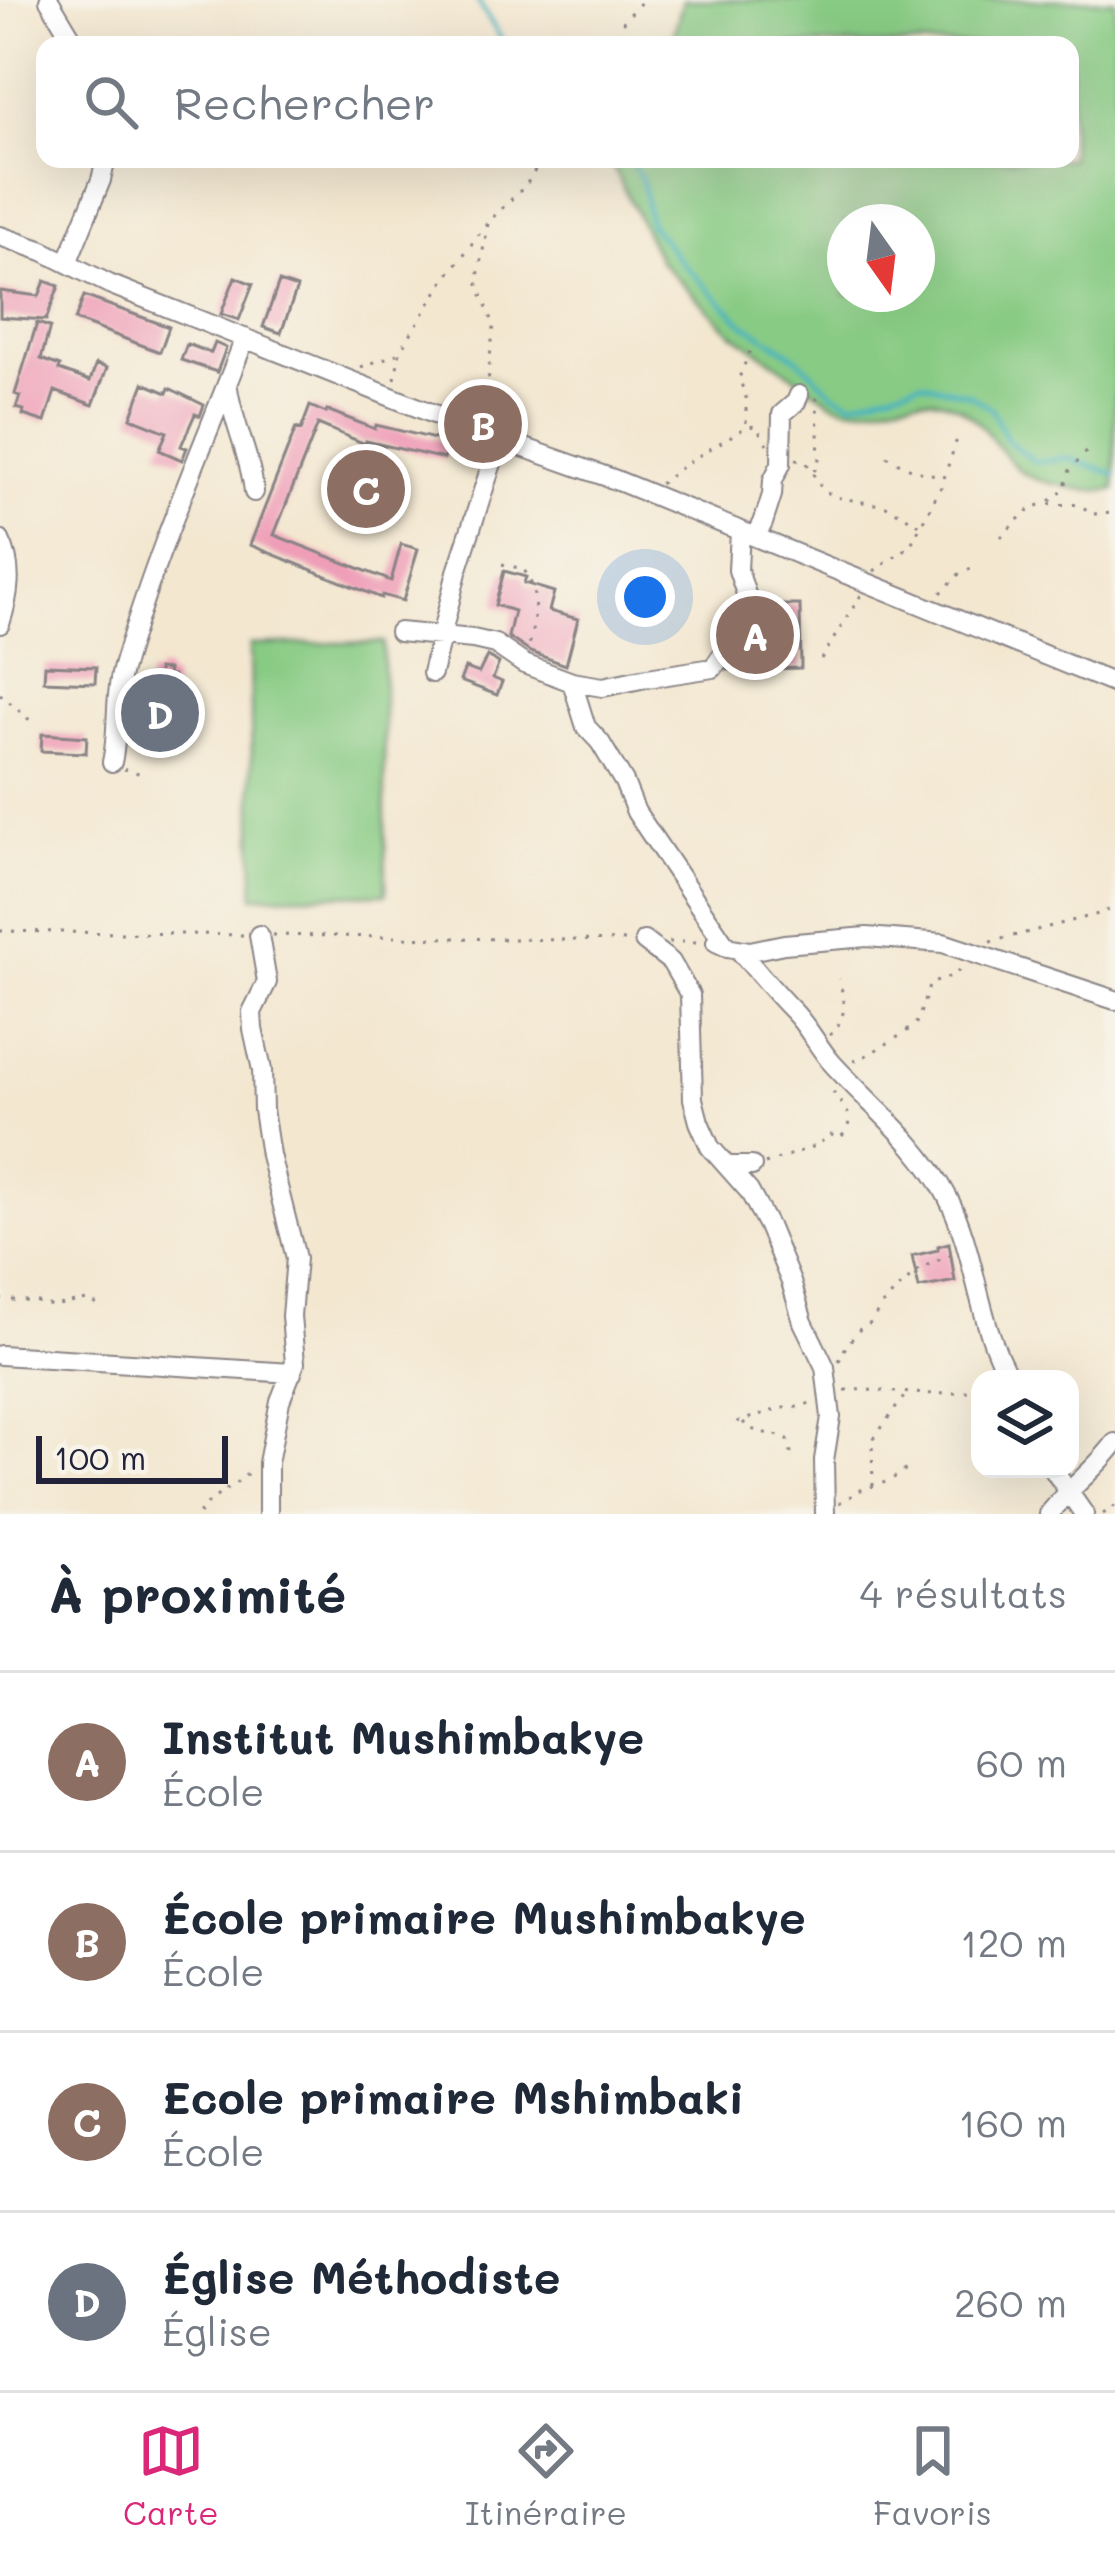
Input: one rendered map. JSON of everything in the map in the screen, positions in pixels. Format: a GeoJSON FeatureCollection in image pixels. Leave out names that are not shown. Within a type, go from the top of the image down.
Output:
{"type":"FeatureCollection","features":[{"type":"Feature","properties":{"kind":"street"},"geometry":{"type":"LineString","coordinates":[[49,0],[71,36]]}},
{"type":"Feature","properties":{"kind":"street"},"geometry":{"type":"LineString","coordinates":[[67,263],[104,168]]}},
{"type":"Feature","properties":{"kind":"street"},"geometry":{"type":"LineString","coordinates":[[0,236],[109,284],[651,495],[1115,684]]}},
{"type":"Feature","properties":{"kind":"street"},"geometry":{"type":"LineString","coordinates":[[112,762],[122,671],[170,529],[244,338]]}},
{"type":"Feature","properties":{"kind":"street"},"geometry":{"type":"LineString","coordinates":[[227,383],[254,492]]}},
{"type":"Feature","properties":{"kind":"street"},"geometry":{"type":"LineString","coordinates":[[398,632],[495,644],[524,664],[572,682],[603,687],[713,668],[746,622],[750,606],[738,570],[748,534],[772,495],[781,454],[782,414],[805,389]]}},
{"type":"Feature","properties":{"kind":"street"},"geometry":{"type":"LineString","coordinates":[[432,673],[498,438]]}},
{"type":"Feature","properties":{"kind":"street"},"geometry":{"type":"LineString","coordinates":[[0,540],[10,582],[0,624]]}},
{"type":"Feature","properties":{"kind":"street"},"geometry":{"type":"LineString","coordinates":[[572,682],[586,728],[624,782],[636,812],[727,946],[903,1134],[943,1189],[1006,1370]]}},
{"type":"Feature","properties":{"kind":"street"},"geometry":{"type":"LineString","coordinates":[[259,935],[267,982],[253,1012],[253,1029],[262,1070],[267,1136],[296,1258],[291,1316],[296,1363],[280,1401],[268,1463],[268,1514]]}},
{"type":"Feature","properties":{"kind":"street"},"geometry":{"type":"LineString","coordinates":[[727,946],[751,951],[867,937],[943,944],[1115,1000]]}},
{"type":"Feature","properties":{"kind":"street"},"geometry":{"type":"LineString","coordinates":[[644,941],[671,962],[690,995],[693,1099],[704,1135],[749,1191],[776,1242],[803,1322],[825,1367],[832,1417],[824,1460],[825,1514]]}},
{"type":"Feature","properties":{"kind":"street"},"geometry":{"type":"LineString","coordinates":[[728,1166],[752,1166]]}},
{"type":"Feature","properties":{"kind":"street"},"geometry":{"type":"LineString","coordinates":[[0,1355],[292,1373]]}},
{"type":"Feature","properties":{"kind":"street"},"geometry":{"type":"LineString","coordinates":[[1049,1514],[1115,1443]]}},
{"type":"Feature","properties":{"kind":"street"},"geometry":{"type":"LineString","coordinates":[[1060,1478],[1084,1514]]}},
{"type":"Feature","properties":{"kind":"path"},"geometry":{"type":"LineString","coordinates":[[617,36],[643,0]]}},
{"type":"Feature","properties":{"kind":"path"},"geometry":{"type":"LineString","coordinates":[[389,395],[399,354],[445,281],[488,222],[536,168]]}},
{"type":"Feature","properties":{"kind":"path"},"geometry":{"type":"LineString","coordinates":[[488,222],[477,282],[494,329],[488,373],[501,414],[498,438]]}},
{"type":"Feature","properties":{"kind":"path"},"geometry":{"type":"LineString","coordinates":[[746,427],[746,397],[740,378],[749,351]]}},
{"type":"Feature","properties":{"kind":"path"},"geometry":{"type":"LineString","coordinates":[[335,374],[399,354]]}},
{"type":"Feature","properties":{"kind":"path"},"geometry":{"type":"LineString","coordinates":[[805,389],[818,400],[819,463],[813,473]]}},
{"type":"Feature","properties":{"kind":"path"},"geometry":{"type":"LineString","coordinates":[[651,495],[667,476],[746,427],[756,426],[765,442],[781,454],[806,462],[822,489],[835,497],[886,506],[920,525]]}},
{"type":"Feature","properties":{"kind":"path"},"geometry":{"type":"LineString","coordinates":[[820,659],[872,572],[910,546],[941,487],[957,439]]}},
{"type":"Feature","properties":{"kind":"path"},"geometry":{"type":"LineString","coordinates":[[1001,537],[1034,507],[1064,490],[1070,470],[1091,446]]}},
{"type":"Feature","properties":{"kind":"path"},"geometry":{"type":"LineString","coordinates":[[887,456],[906,469],[943,475]]}},
{"type":"Feature","properties":{"kind":"path"},"geometry":{"type":"LineString","coordinates":[[1064,490],[1094,514],[1115,513]]}},
{"type":"Feature","properties":{"kind":"path"},"geometry":{"type":"LineString","coordinates":[[1049,502],[1078,504]]}},
{"type":"Feature","properties":{"kind":"path"},"geometry":{"type":"LineString","coordinates":[[502,564],[523,569],[533,583],[534,628],[524,664]]}},
{"type":"Feature","properties":{"kind":"path"},"geometry":{"type":"LineString","coordinates":[[926,606],[961,572],[972,569]]}},
{"type":"Feature","properties":{"kind":"path"},"geometry":{"type":"LineString","coordinates":[[0,694],[33,723]]}},
{"type":"Feature","properties":{"kind":"path"},"geometry":{"type":"LineString","coordinates":[[752,1166],[782,1160],[831,1136],[841,1137],[849,1128],[850,1117],[830,1087],[840,1070],[909,1032],[930,984],[954,975],[983,944],[1115,907]]}},
{"type":"Feature","properties":{"kind":"path"},"geometry":{"type":"LineString","coordinates":[[0,931],[727,946]]}},
{"type":"Feature","properties":{"kind":"path"},"geometry":{"type":"LineString","coordinates":[[820,1045],[844,1017],[839,979]]}},
{"type":"Feature","properties":{"kind":"path"},"geometry":{"type":"LineString","coordinates":[[829,1392],[846,1346],[872,1323],[881,1306],[920,1268],[966,1249]]}},
{"type":"Feature","properties":{"kind":"path"},"geometry":{"type":"LineString","coordinates":[[0,1299],[52,1306],[92,1300],[98,1305]]}},
{"type":"Feature","properties":{"kind":"path"},"geometry":{"type":"LineString","coordinates":[[792,1457],[788,1440],[757,1432],[740,1421],[829,1392],[971,1390]]}},
{"type":"Feature","properties":{"kind":"path"},"geometry":{"type":"LineString","coordinates":[[873,1486],[872,1441],[907,1392]]}},
{"type":"Feature","properties":{"kind":"path"},"geometry":{"type":"LineString","coordinates":[[199,1514],[214,1496],[268,1463]]}},
{"type":"Feature","properties":{"kind":"path"},"geometry":{"type":"LineString","coordinates":[[825,1514],[855,1493],[911,1466]]}},
{"type":"Feature","properties":{"kind":"path"},"geometry":{"type":"LineString","coordinates":[[1103,1514],[1115,1506]]}},
{"type":"Feature","properties":{"kind":"green space"},"geometry":{"type":"Polygon","coordinates":[[[683,0],[1115,0],[1115,489],[1087,490],[1028,476],[975,420],[941,400],[907,399],[860,408],[830,401],[731,332],[660,261],[614,168],[1079,168],[1079,36],[673,36],[683,0]]]}},
{"type":"Feature","properties":{"kind":"green space"},"geometry":{"type":"Polygon","coordinates":[[[383,642],[386,894],[254,896],[250,645],[383,642]]]}},
{"type":"Feature","properties":{"kind":"building"},"geometry":{"type":"Polygon","coordinates":[[[235,277],[253,284],[239,320],[221,314],[235,277]]]}},
{"type":"Feature","properties":{"kind":"building"},"geometry":{"type":"Polygon","coordinates":[[[45,281],[59,286],[46,320],[0,317],[0,291],[39,296],[45,281]]]}},
{"type":"Feature","properties":{"kind":"building"},"geometry":{"type":"Polygon","coordinates":[[[279,282],[297,288],[281,333],[263,327],[279,282]]]}},
{"type":"Feature","properties":{"kind":"building"},"geometry":{"type":"Polygon","coordinates":[[[84,296],[169,327],[160,352],[75,320],[84,296]]]}},
{"type":"Feature","properties":{"kind":"building"},"geometry":{"type":"Polygon","coordinates":[[[37,323],[50,327],[41,359],[90,381],[96,364],[107,368],[93,405],[55,391],[45,422],[16,408],[20,396],[15,394],[37,323]]]}},
{"type":"Feature","properties":{"kind":"building"},"geometry":{"type":"Polygon","coordinates":[[[215,343],[226,348],[217,372],[181,360],[187,344],[211,353],[215,343]]]}},
{"type":"Feature","properties":{"kind":"building"},"geometry":{"type":"Polygon","coordinates":[[[144,383],[167,393],[169,388],[204,405],[181,446],[187,448],[182,460],[159,450],[167,432],[131,418],[144,383]]]}},
{"type":"Feature","properties":{"kind":"building"},"geometry":{"type":"Polygon","coordinates":[[[310,406],[375,429],[376,425],[448,442],[444,459],[365,444],[318,424],[274,535],[391,581],[401,544],[418,549],[403,601],[381,598],[250,545],[296,428],[301,430],[310,406]]]}},
{"type":"Feature","properties":{"kind":"building"},"geometry":{"type":"Polygon","coordinates":[[[504,571],[554,592],[549,611],[578,619],[566,665],[530,652],[508,637],[514,611],[495,605],[504,571]]]}},
{"type":"Feature","properties":{"kind":"building"},"geometry":{"type":"Polygon","coordinates":[[[782,605],[800,605],[801,668],[728,670],[741,652],[783,651],[782,605]]]}},
{"type":"Feature","properties":{"kind":"building"},"geometry":{"type":"Polygon","coordinates":[[[487,656],[499,663],[493,678],[502,682],[497,695],[460,681],[465,668],[479,673],[487,656]]]}},
{"type":"Feature","properties":{"kind":"building"},"geometry":{"type":"Polygon","coordinates":[[[45,665],[96,667],[95,683],[44,681],[45,665]]]}},
{"type":"Feature","properties":{"kind":"building"},"geometry":{"type":"Polygon","coordinates":[[[158,669],[173,676],[172,703],[189,704],[188,723],[170,722],[169,743],[146,742],[147,723],[131,723],[132,703],[148,703],[149,675],[158,675],[158,669]]]}},
{"type":"Feature","properties":{"kind":"building"},"geometry":{"type":"Polygon","coordinates":[[[42,734],[87,737],[86,753],[41,751],[42,734]]]}},
{"type":"Feature","properties":{"kind":"building"},"geometry":{"type":"Polygon","coordinates":[[[949,1243],[955,1281],[919,1288],[912,1256],[949,1243]]]}},
{"type":"Feature","properties":{"kind":"waterway"},"geometry":{"type":"LineString","coordinates":[[477,0],[499,36]]}},
{"type":"Feature","properties":{"kind":"waterway"},"geometry":{"type":"LineString","coordinates":[[634,168],[642,179],[649,223],[684,265],[743,323],[796,357],[833,393],[852,402],[921,382],[968,394],[992,409],[1007,440],[1035,462],[1066,458],[1115,474]]}},
{"type":"Feature","properties":{"kind":"place","name":"École primaire Mushimbakye"},"geometry":{"type":"Point","coordinates":[483,424]}},
{"type":"Feature","properties":{"kind":"place","name":"Ecole primaire Mshimbaki"},"geometry":{"type":"Point","coordinates":[366,489]}},
{"type":"Feature","properties":{"kind":"place","name":"Institut Mushimbakye"},"geometry":{"type":"Point","coordinates":[755,635]}},
{"type":"Feature","properties":{"kind":"place","name":"Église Méthodiste"},"geometry":{"type":"Point","coordinates":[160,713]}}]}
